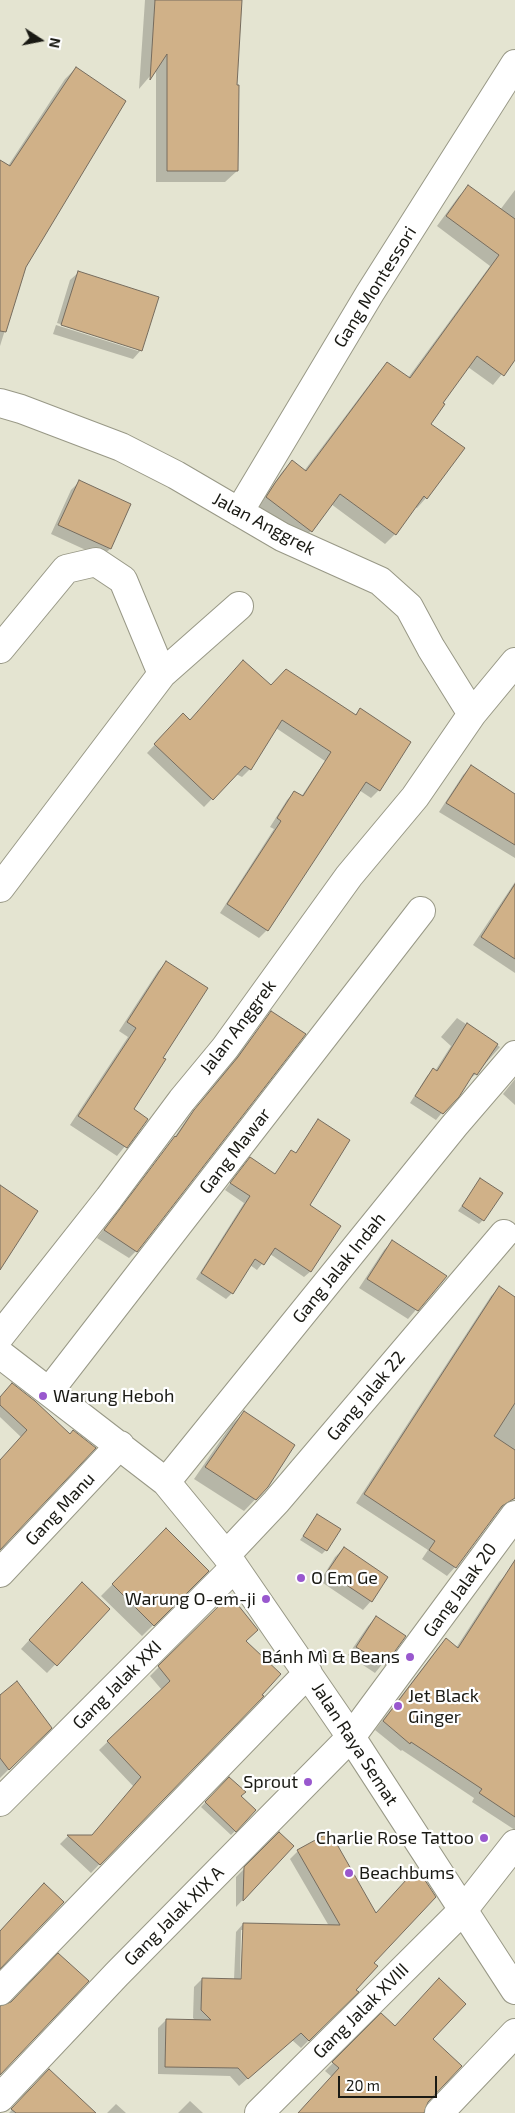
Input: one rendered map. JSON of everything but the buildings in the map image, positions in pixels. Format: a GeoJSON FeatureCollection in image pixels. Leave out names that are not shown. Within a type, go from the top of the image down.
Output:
{"type":"FeatureCollection","features":[{"type":"Feature","properties":{"kind":"street","name":"Gang Montessori"},"geometry":{"type":"LineString","coordinates":[[239,512],[370,293],[515,64]]}},
{"type":"Feature","properties":{"kind":"street","name":"Jalan Anggrek"},"geometry":{"type":"LineString","coordinates":[[0,403],[22,409],[121,447],[176,475],[282,537],[380,581],[409,607],[431,648],[472,714]]}},
{"type":"Feature","properties":{"kind":"street"},"geometry":{"type":"LineString","coordinates":[[0,649],[66,569],[96,562],[123,580],[162,674]]}},
{"type":"Feature","properties":{"kind":"street"},"geometry":{"type":"LineString","coordinates":[[0,888],[162,674],[239,606]]}},
{"type":"Feature","properties":{"kind":"street","name":"Jalan Anggrek"},"geometry":{"type":"LineString","coordinates":[[0,1336],[109,1198],[182,1100],[225,1048],[349,876],[414,796],[472,714],[515,662]]}},
{"type":"Feature","properties":{"kind":"street","name":"Gang Mawar"},"geometry":{"type":"LineString","coordinates":[[50,1390],[421,911]]}},
{"type":"Feature","properties":{"kind":"street","name":"Gang Jalak Indah"},"geometry":{"type":"LineString","coordinates":[[166,1482],[454,1126],[515,1055]]}},
{"type":"Feature","properties":{"kind":"street","name":"Gang Jalak 22"},"geometry":{"type":"LineString","coordinates":[[230,1561],[276,1502],[504,1234]]}},
{"type":"Feature","properties":{"kind":"street","name":"Jalan Raya Semat"},"geometry":{"type":"LineString","coordinates":[[0,1354],[50,1390],[166,1482],[230,1561],[351,1737],[515,1990]]}},
{"type":"Feature","properties":{"kind":"street","name":"Gang Manu"},"geometry":{"type":"LineString","coordinates":[[0,1573],[120,1445]]}},
{"type":"Feature","properties":{"kind":"street","name":"Gang Jalak 20"},"geometry":{"type":"LineString","coordinates":[[351,1737],[515,1515]]}},
{"type":"Feature","properties":{"kind":"street","name":"Gang Jalak XXI"},"geometry":{"type":"LineString","coordinates":[[0,1802],[230,1561]]}},
{"type":"Feature","properties":{"kind":"street"},"geometry":{"type":"LineString","coordinates":[[0,1991],[308,1673]]}},
{"type":"Feature","properties":{"kind":"street","name":"Gang Jalak XIX A"},"geometry":{"type":"LineString","coordinates":[[0,2098],[117,1974],[351,1737]]}},
{"type":"Feature","properties":{"kind":"street","name":"Gang Jalak XVIII"},"geometry":{"type":"LineString","coordinates":[[259,2113],[464,1909],[515,1844]]}},
{"type":"Feature","properties":{"kind":"street"},"geometry":{"type":"LineString","coordinates":[[438,2113],[515,2032]]}},
{"type":"Feature","properties":{"kind":"place","name":"Warung Heboh"},"geometry":{"type":"Point","coordinates":[43,1396]}},
{"type":"Feature","properties":{"kind":"place","name":"O Em Ge"},"geometry":{"type":"Point","coordinates":[301,1578]}},
{"type":"Feature","properties":{"kind":"place","name":"Warung O-em-ji"},"geometry":{"type":"Point","coordinates":[266,1599]}},
{"type":"Feature","properties":{"kind":"place","name":"Bánh Mì & Beans"},"geometry":{"type":"Point","coordinates":[410,1657]}},
{"type":"Feature","properties":{"kind":"place","name":"Jet Black Ginger"},"geometry":{"type":"Point","coordinates":[398,1706]}},
{"type":"Feature","properties":{"kind":"place","name":"Sprout"},"geometry":{"type":"Point","coordinates":[308,1782]}},
{"type":"Feature","properties":{"kind":"place","name":"Charlie Rose Tattoo"},"geometry":{"type":"Point","coordinates":[484,1838]}},
{"type":"Feature","properties":{"kind":"place","name":"Beachbums"},"geometry":{"type":"Point","coordinates":[349,1873]}}]}
